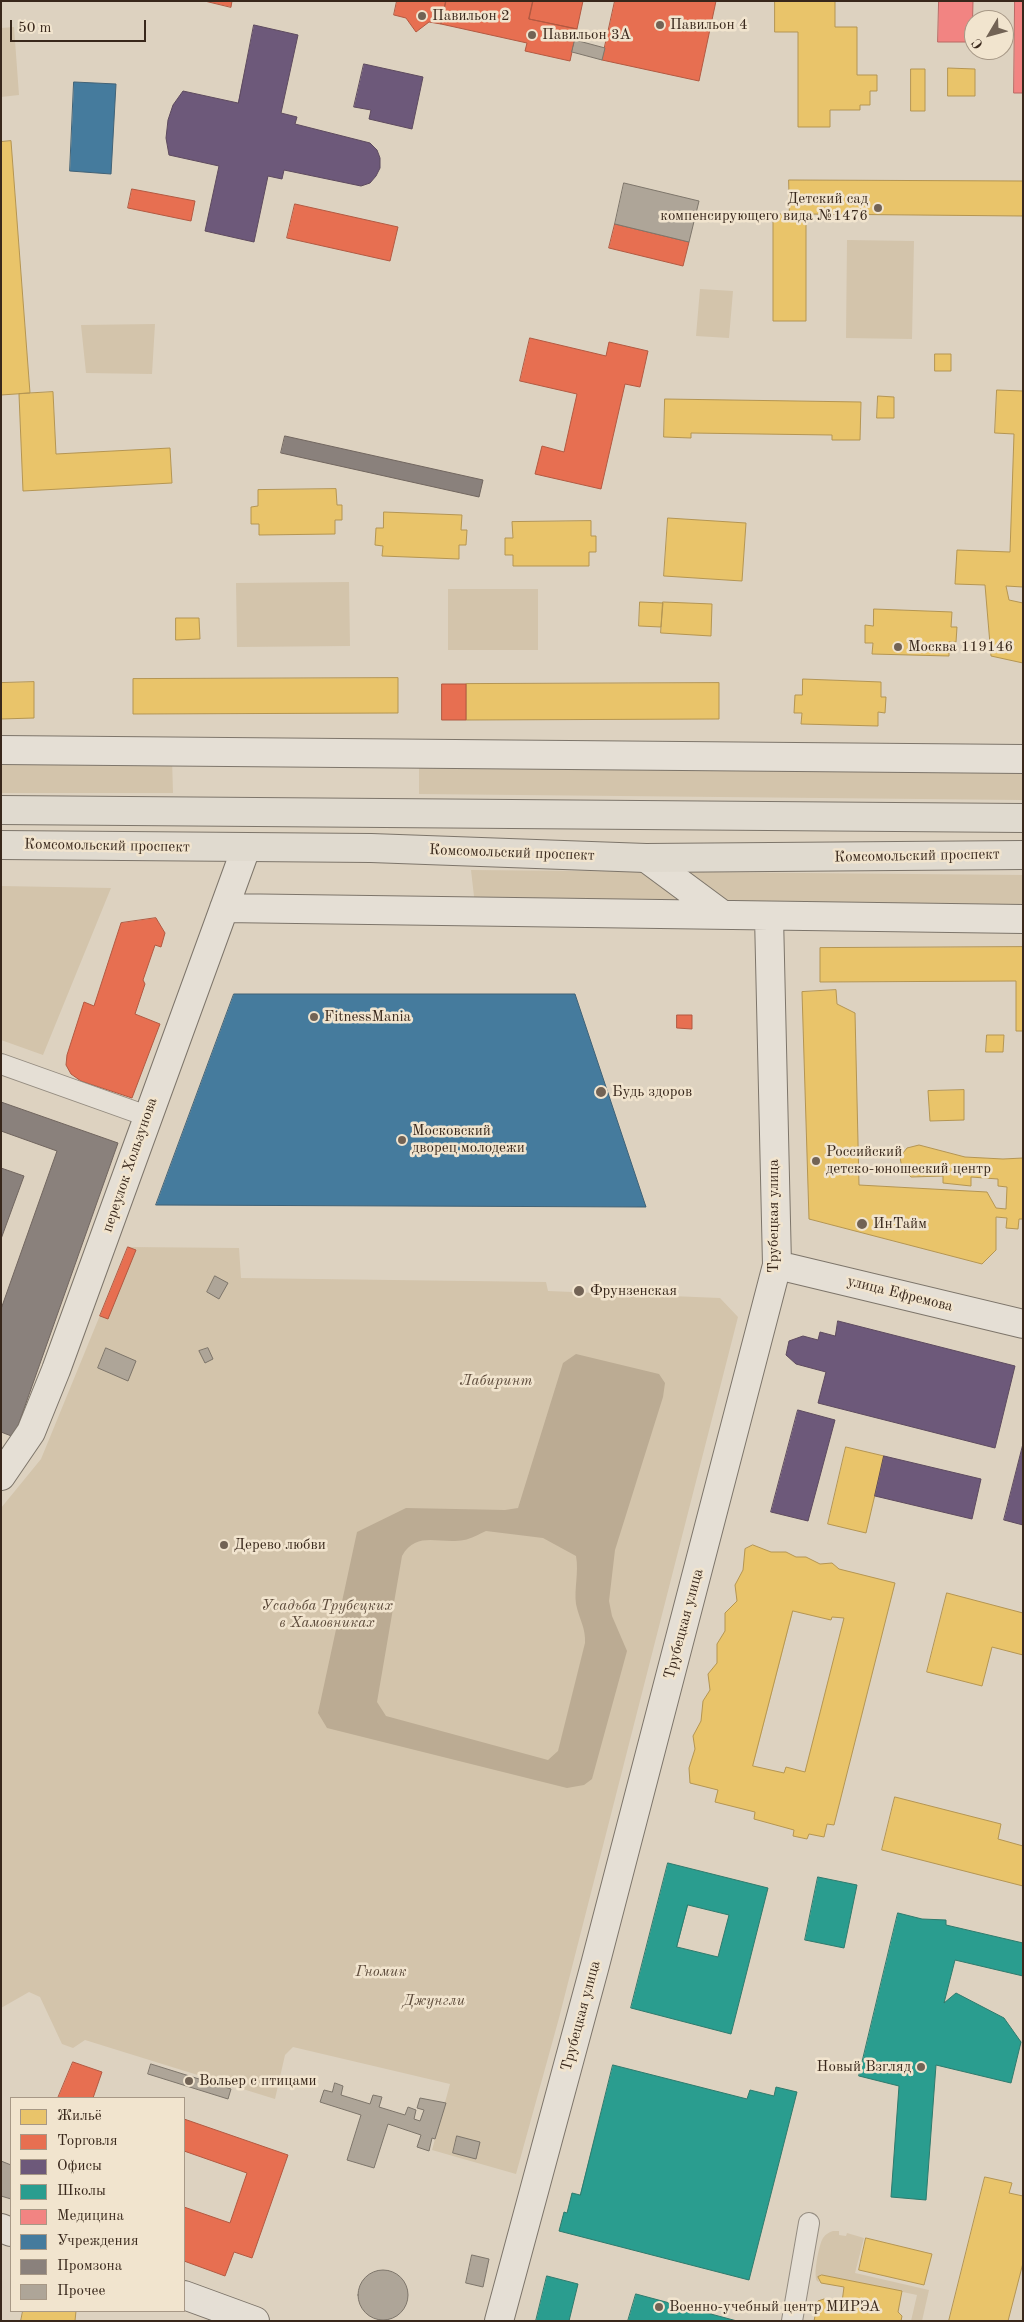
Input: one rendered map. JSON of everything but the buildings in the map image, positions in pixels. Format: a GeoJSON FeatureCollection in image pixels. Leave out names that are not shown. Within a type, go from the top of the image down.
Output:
{"type":"FeatureCollection","features":[{"type":"Feature","properties":{"kind":"main road"},"geometry":{"type":"LineString","coordinates":[[1,810],[1023,818]]}},
{"type":"Feature","properties":{"kind":"main road","name":"Комсомольский проспект"},"geometry":{"type":"LineString","coordinates":[[1,845],[371,848],[646,858],[1023,855]]}},
{"type":"Feature","properties":{"kind":"street"},"geometry":{"type":"LineString","coordinates":[[1,750],[1023,759]]}},
{"type":"Feature","properties":{"kind":"street","name":"переулок Хользунова"},"geometry":{"type":"LineString","coordinates":[[5,1465],[31,1432],[56,1370],[246,848]]}},
{"type":"Feature","properties":{"kind":"street"},"geometry":{"type":"LineString","coordinates":[[646,858],[723,915]]}},
{"type":"Feature","properties":{"kind":"street"},"geometry":{"type":"LineString","coordinates":[[224,908],[1023,919]]}},
{"type":"Feature","properties":{"kind":"street","name":"Трубецкая улица"},"geometry":{"type":"LineString","coordinates":[[499,2321],[595,1965],[777,1265],[769,916]]}},
{"type":"Feature","properties":{"kind":"street"},"geometry":{"type":"LineString","coordinates":[[1,1064],[147,1116]]}},
{"type":"Feature","properties":{"kind":"street","name":"улица Ефремова"},"geometry":{"type":"LineString","coordinates":[[777,1265],[1023,1324]]}},
{"type":"Feature","properties":{"kind":"street"},"geometry":{"type":"LineString","coordinates":[[792,2321],[809,2223]]}},
{"type":"Feature","properties":{"kind":"street"},"geometry":{"type":"LineString","coordinates":[[185,2295],[255,2321]]}},
{"type":"Feature","properties":{"kind":"green space"},"geometry":{"type":"Polygon","coordinates":[[[14,27],[19,95],[1,97],[1,28],[14,27]]]}},
{"type":"Feature","properties":{"kind":"green space"},"geometry":{"type":"Polygon","coordinates":[[[847,240],[914,241],[912,339],[846,338],[847,240]]]}},
{"type":"Feature","properties":{"kind":"green space"},"geometry":{"type":"Polygon","coordinates":[[[700,289],[733,291],[729,338],[696,336],[700,289]]]}},
{"type":"Feature","properties":{"kind":"green space"},"geometry":{"type":"Polygon","coordinates":[[[155,324],[152,374],[86,373],[81,325],[155,324]]]}},
{"type":"Feature","properties":{"kind":"green space"},"geometry":{"type":"Polygon","coordinates":[[[349,582],[350,646],[237,647],[236,583],[349,582]]]}},
{"type":"Feature","properties":{"kind":"green space"},"geometry":{"type":"Polygon","coordinates":[[[448,589],[538,589],[538,650],[448,650],[448,589]]]}},
{"type":"Feature","properties":{"kind":"green space"},"geometry":{"type":"Polygon","coordinates":[[[1,756],[172,758],[173,793],[1,793],[1,756]]]}},
{"type":"Feature","properties":{"kind":"green space"},"geometry":{"type":"Polygon","coordinates":[[[419,760],[1023,764],[1023,800],[419,794],[419,760]]]}},
{"type":"Feature","properties":{"kind":"green space"},"geometry":{"type":"Polygon","coordinates":[[[471,870],[1023,875],[1023,908],[475,905],[471,870]]]}},
{"type":"Feature","properties":{"kind":"green space"},"geometry":{"type":"Polygon","coordinates":[[[1,886],[111,888],[43,1055],[1,1040],[1,886]]]}},
{"type":"Feature","properties":{"kind":"green space","name":"Усадьба Трубецких в Хамовниках"},"geometry":{"type":"Polygon","coordinates":[[[128,1247],[239,1248],[241,1278],[546,1282],[548,1291],[720,1298],[738,1317],[559,2018],[516,2174],[432,2150],[450,2084],[293,2047],[285,2055],[275,2099],[85,2040],[73,2048],[62,2044],[40,1997],[29,1992],[1,2008],[1,1508],[41,1459],[128,1247]]]}},
{"type":"Feature","properties":{"kind":"green space"},"geometry":{"type":"Polygon","coordinates":[[[839,2231],[839,2235],[846,2236],[847,2233],[864,2238],[855,2273],[929,2290],[922,2321],[911,2321],[917,2295],[822,2275],[818,2277],[819,2282],[817,2281],[816,2266],[821,2241],[826,2234],[839,2231]]]}},
{"type":"Feature","properties":{"kind":"shaded area"},"geometry":{"type":"Polygon","coordinates":[[[576,1354],[659,1374],[665,1383],[663,1397],[615,1550],[609,1601],[612,1616],[627,1651],[592,1779],[584,1785],[567,1788],[327,1728],[318,1713],[357,1532],[406,1508],[505,1510],[518,1508],[563,1363],[576,1354]],[[486,1531],[472,1538],[455,1541],[422,1541],[408,1548],[402,1556],[377,1702],[386,1716],[548,1760],[558,1751],[585,1638],[576,1604],[576,1556],[543,1538],[486,1531]]]}},
{"type":"Feature","properties":{"kind":"place","name":"Павильон 2"},"geometry":{"type":"Point","coordinates":[422,16]}},
{"type":"Feature","properties":{"kind":"place","name":"Павильон 4"},"geometry":{"type":"Point","coordinates":[660,25]}},
{"type":"Feature","properties":{"kind":"place","name":"Павильон 3А"},"geometry":{"type":"Point","coordinates":[532,35]}},
{"type":"Feature","properties":{"kind":"place","name":"Детский сад компенсирующего вида №1476"},"geometry":{"type":"Point","coordinates":[878,208]}},
{"type":"Feature","properties":{"kind":"place","name":"Москва 119146"},"geometry":{"type":"Point","coordinates":[898,647]}},
{"type":"Feature","properties":{"kind":"place","name":"FitnessMania"},"geometry":{"type":"Point","coordinates":[314,1017]}},
{"type":"Feature","properties":{"kind":"place","name":"Будь здоров"},"geometry":{"type":"Point","coordinates":[601,1092]}},
{"type":"Feature","properties":{"kind":"place","name":"Московский дворец молодежи"},"geometry":{"type":"Point","coordinates":[402,1140]}},
{"type":"Feature","properties":{"kind":"place","name":"Российский детско-юношеский центр"},"geometry":{"type":"Point","coordinates":[816,1161]}},
{"type":"Feature","properties":{"kind":"place","name":"ИнТайм"},"geometry":{"type":"Point","coordinates":[862,1224]}},
{"type":"Feature","properties":{"kind":"place","name":"Фрунзенская"},"geometry":{"type":"Point","coordinates":[579,1291]}},
{"type":"Feature","properties":{"kind":"place","name":"Дерево любви"},"geometry":{"type":"Point","coordinates":[224,1545]}},
{"type":"Feature","properties":{"kind":"place","name":"Новый Взгляд"},"geometry":{"type":"Point","coordinates":[921,2067]}},
{"type":"Feature","properties":{"kind":"place","name":"Вольер с птицами"},"geometry":{"type":"Point","coordinates":[189,2081]}},
{"type":"Feature","properties":{"kind":"place","name":"Военно-учебный центр МИРЭА"},"geometry":{"type":"Point","coordinates":[659,2307]}},
{"type":"Feature","properties":{"kind":"park label","name":"Лабиринт"},"geometry":{"type":"Point","coordinates":[496,1381]}},
{"type":"Feature","properties":{"kind":"park label","name":"Гномик"},"geometry":{"type":"Point","coordinates":[381,1972]}},
{"type":"Feature","properties":{"kind":"park label","name":"Джунгли"},"geometry":{"type":"Point","coordinates":[434,2001]}}]}
